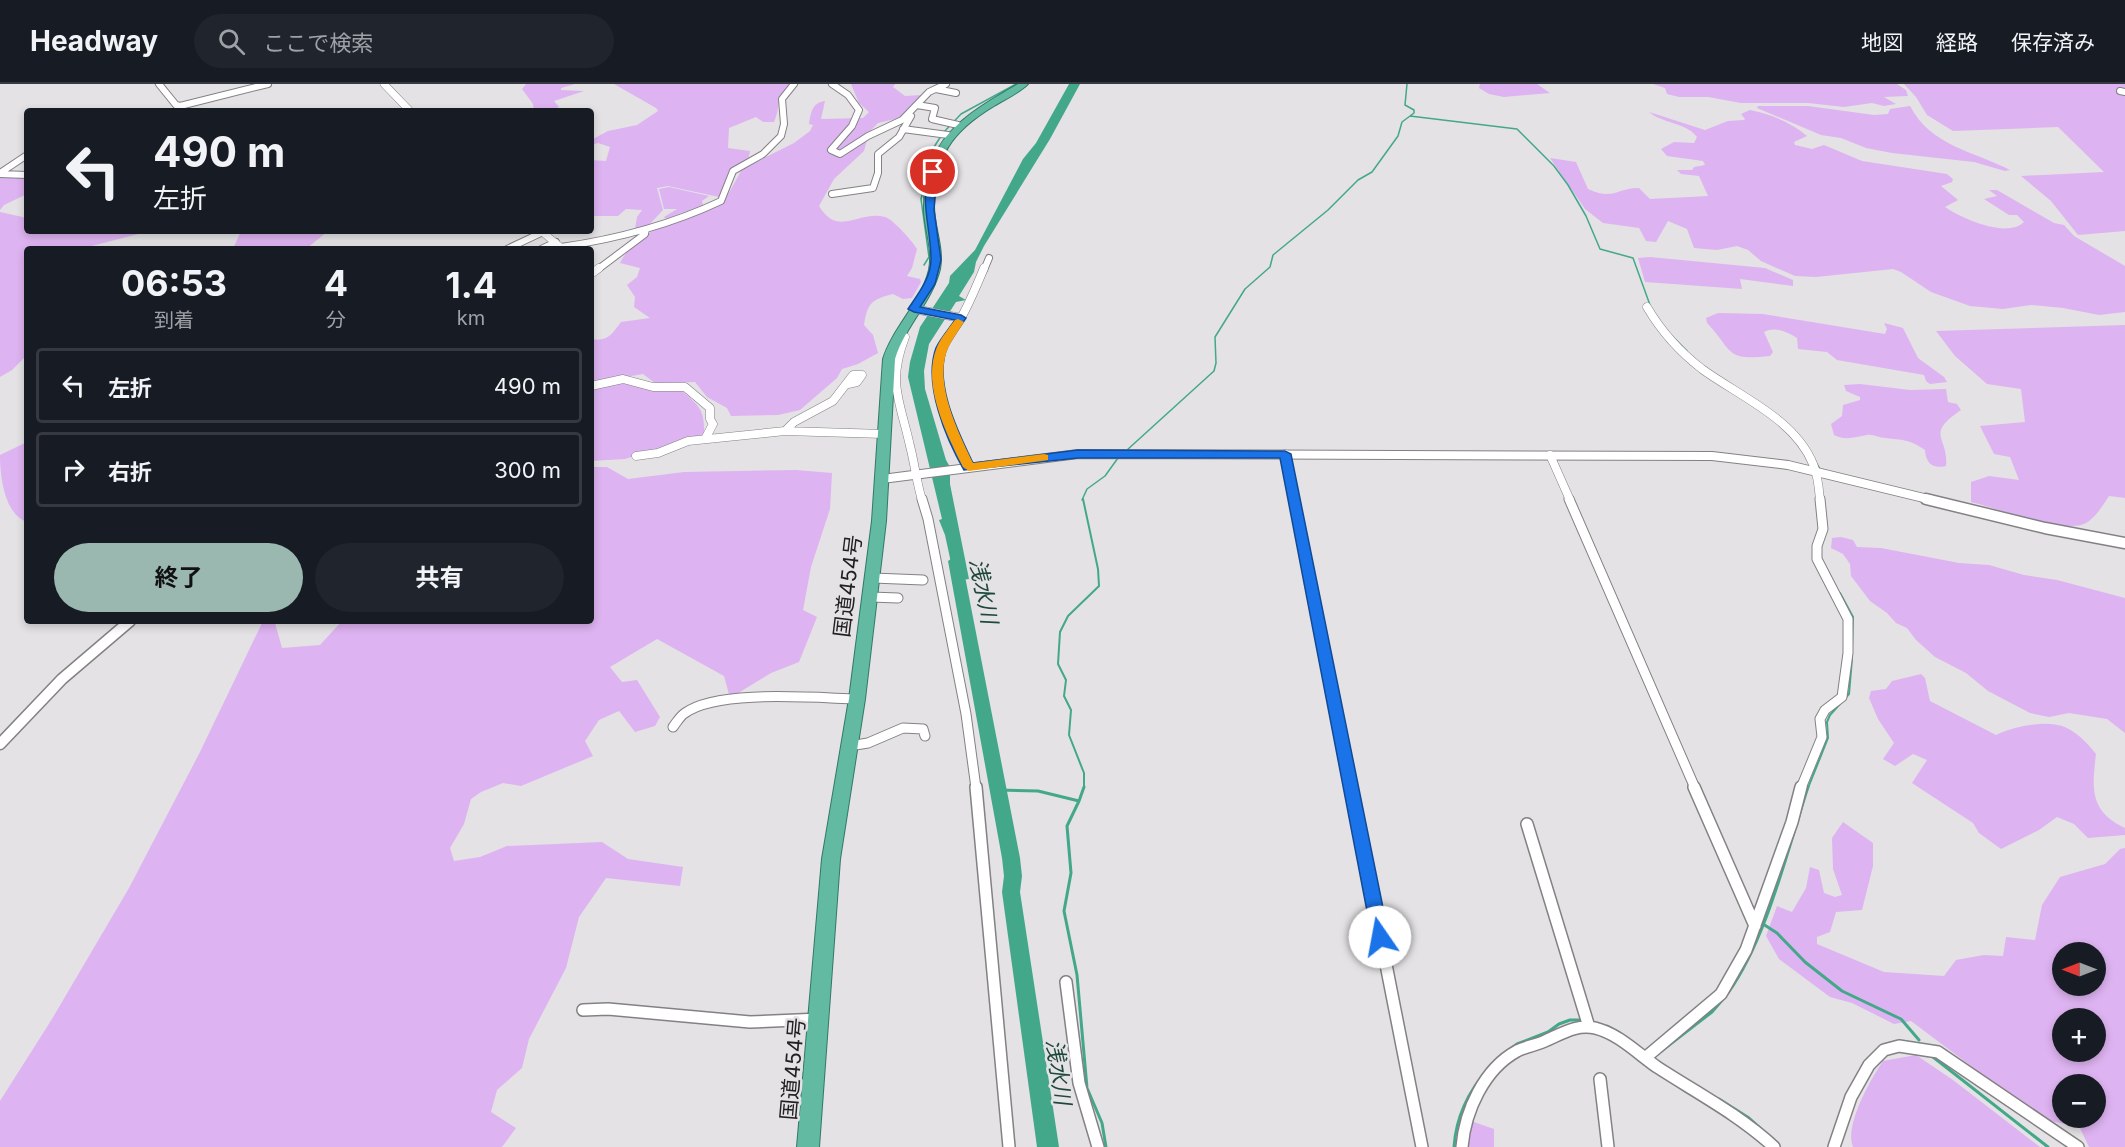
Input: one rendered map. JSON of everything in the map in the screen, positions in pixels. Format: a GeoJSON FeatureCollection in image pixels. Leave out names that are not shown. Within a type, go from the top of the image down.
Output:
{"type":"FeatureCollection","features":[{"type":"Feature","properties":{"kind":"highway","name":"国道454号"},"geometry":{"type":"LineString","coordinates":[[808,1147],[831,859],[857,699],[873,578],[891,347],[919,310],[934,272],[936,252],[929,210],[937,156],[948,135],[958,125],[1024,84]]}},
{"type":"Feature","properties":{"kind":"street"},"geometry":{"type":"LineString","coordinates":[[159,84],[176,105],[180,106],[268,84]]}},
{"type":"Feature","properties":{"kind":"street"},"geometry":{"type":"LineString","coordinates":[[384,84],[407,108]]}},
{"type":"Feature","properties":{"kind":"street"},"geometry":{"type":"LineString","coordinates":[[545,234],[560,246],[614,239],[695,213],[721,201],[733,171],[760,158],[784,129],[782,99],[794,84]]}},
{"type":"Feature","properties":{"kind":"street"},"geometry":{"type":"LineString","coordinates":[[835,85],[848,95],[859,110],[852,126],[831,150],[834,153],[845,152],[868,136],[902,120],[917,104],[941,86],[956,93]]}},
{"type":"Feature","properties":{"kind":"street"},"geometry":{"type":"LineString","coordinates":[[917,104],[935,108],[932,119],[935,121],[958,125]]}},
{"type":"Feature","properties":{"kind":"street"},"geometry":{"type":"LineString","coordinates":[[832,194],[873,188],[878,173],[874,162],[877,154],[898,138],[917,104]]}},
{"type":"Feature","properties":{"kind":"street"},"geometry":{"type":"LineString","coordinates":[[903,129],[948,135]]}},
{"type":"Feature","properties":{"kind":"street"},"geometry":{"type":"LineString","coordinates":[[0,173],[24,157]]}},
{"type":"Feature","properties":{"kind":"street"},"geometry":{"type":"LineString","coordinates":[[0,173],[24,175]]}},
{"type":"Feature","properties":{"kind":"street"},"geometry":{"type":"LineString","coordinates":[[594,272],[645,234],[646,229]]}},
{"type":"Feature","properties":{"kind":"street"},"geometry":{"type":"LineString","coordinates":[[513,246],[538,234]]}},
{"type":"Feature","properties":{"kind":"street"},"geometry":{"type":"LineString","coordinates":[[964,468],[949,426],[938,383],[942,348],[983,275],[989,258]]}},
{"type":"Feature","properties":{"kind":"street"},"geometry":{"type":"LineString","coordinates":[[1645,1058],[1721,994],[1746,950],[1792,822],[1801,787],[1822,737],[1820,719],[1825,710],[1842,697],[1848,617],[1817,559],[1817,541],[1823,529],[1816,472],[1802,445],[1744,395],[1690,359],[1665,333],[1647,307]]}},
{"type":"Feature","properties":{"kind":"street"},"geometry":{"type":"LineString","coordinates":[[958,318],[919,310],[901,344],[894,377],[898,405],[928,519],[966,714],[975,778],[1010,1147]]}},
{"type":"Feature","properties":{"kind":"street"},"geometry":{"type":"LineString","coordinates":[[594,385],[623,379],[653,387],[685,387],[710,408],[713,424],[705,439]]}},
{"type":"Feature","properties":{"kind":"street"},"geometry":{"type":"LineString","coordinates":[[784,431],[798,419],[828,405],[848,384]]}},
{"type":"Feature","properties":{"kind":"street"},"geometry":{"type":"LineString","coordinates":[[636,456],[658,453],[688,441],[784,431],[884,434]]}},
{"type":"Feature","properties":{"kind":"street"},"geometry":{"type":"LineString","coordinates":[[882,479],[1078,454],[1712,456],[1766,462],[1816,472],[2045,528],[2125,543]]}},
{"type":"Feature","properties":{"kind":"street"},"geometry":{"type":"LineString","coordinates":[[1285,454],[1422,1147]]}},
{"type":"Feature","properties":{"kind":"street"},"geometry":{"type":"LineString","coordinates":[[1550,455],[1755,926]]}},
{"type":"Feature","properties":{"kind":"street"},"geometry":{"type":"LineString","coordinates":[[873,578],[923,580]]}},
{"type":"Feature","properties":{"kind":"street"},"geometry":{"type":"LineString","coordinates":[[870,597],[898,598]]}},
{"type":"Feature","properties":{"kind":"street"},"geometry":{"type":"LineString","coordinates":[[0,744],[37,702],[84,656],[126,624]]}},
{"type":"Feature","properties":{"kind":"street"},"geometry":{"type":"LineString","coordinates":[[673,728],[684,713],[700,705],[758,696],[857,699]]}},
{"type":"Feature","properties":{"kind":"street"},"geometry":{"type":"LineString","coordinates":[[849,746],[868,743],[910,727],[923,729],[925,736]]}},
{"type":"Feature","properties":{"kind":"street"},"geometry":{"type":"LineString","coordinates":[[1527,824],[1589,1027]]}},
{"type":"Feature","properties":{"kind":"street"},"geometry":{"type":"LineString","coordinates":[[1066,982],[1079,1083],[1098,1147]]}},
{"type":"Feature","properties":{"kind":"street"},"geometry":{"type":"LineString","coordinates":[[583,1010],[608,1009],[750,1022],[819,1019]]}},
{"type":"Feature","properties":{"kind":"street"},"geometry":{"type":"LineString","coordinates":[[1462,1147],[1462,1133],[1482,1087],[1514,1053],[1578,1026],[1612,1034],[1645,1058],[1747,1122],[1774,1147]]}},
{"type":"Feature","properties":{"kind":"street"},"geometry":{"type":"LineString","coordinates":[[1834,1147],[1851,1097],[1869,1065],[1884,1050],[1899,1046],[1938,1052],[2078,1147]]}},
{"type":"Feature","properties":{"kind":"street"},"geometry":{"type":"LineString","coordinates":[[1600,1079],[1608,1147]]}},
{"type":"Feature","properties":{"kind":"shaded area"},"geometry":{"type":"Polygon","coordinates":[[[526,84],[575,84],[561,88],[561,90],[584,91],[554,101],[559,107],[557,108],[534,108],[522,89],[526,84]]]}},
{"type":"Feature","properties":{"kind":"shaded area"},"geometry":{"type":"Polygon","coordinates":[[[614,84],[791,84],[780,97],[774,122],[763,122],[756,117],[729,128],[728,148],[750,151],[748,160],[729,170],[719,197],[668,186],[657,188],[663,210],[649,225],[635,229],[637,217],[642,210],[626,209],[618,216],[594,216],[594,160],[606,161],[610,147],[598,143],[594,144],[594,138],[608,131],[637,125],[658,111],[614,84]]]}},
{"type":"Feature","properties":{"kind":"shaded area"},"geometry":{"type":"Polygon","coordinates":[[[851,84],[895,84],[893,87],[905,96],[922,95],[900,118],[878,123],[869,132],[864,151],[834,179],[819,206],[826,215],[841,222],[866,217],[885,217],[898,226],[917,249],[912,268],[907,276],[920,279],[921,282],[912,298],[903,299],[893,294],[886,296],[875,300],[867,311],[864,325],[873,335],[878,353],[858,364],[842,369],[837,378],[800,410],[778,415],[731,416],[727,408],[707,397],[695,382],[655,383],[643,374],[594,382],[594,340],[606,338],[621,322],[650,318],[634,307],[635,297],[627,285],[637,277],[640,268],[620,263],[628,250],[651,232],[724,202],[742,169],[794,143],[810,131],[813,125],[809,124],[811,116],[817,104],[825,101],[821,119],[863,118],[869,112],[859,103],[851,84]]]}},
{"type":"Feature","properties":{"kind":"shaded area"},"geometry":{"type":"Polygon","coordinates":[[[1069,84],[1080,84],[1050,139],[984,246],[974,272],[959,296],[966,300],[956,302],[929,344],[924,371],[925,389],[950,467],[950,484],[969,579],[955,581],[945,535],[939,520],[942,519],[908,377],[910,362],[920,327],[949,283],[950,276],[975,250],[1023,159],[1036,143],[1069,84]]]}},
{"type":"Feature","properties":{"kind":"shaded area"},"geometry":{"type":"Polygon","coordinates":[[[1480,84],[1537,84],[1550,93],[1504,97],[1489,94],[1479,88],[1480,84]]]}},
{"type":"Feature","properties":{"kind":"shaded area"},"geometry":{"type":"Polygon","coordinates":[[[1653,84],[1897,84],[1906,90],[1908,96],[1884,97],[1896,104],[1884,106],[1872,103],[1844,107],[1808,103],[1741,103],[1708,97],[1679,97],[1667,94],[1665,88],[1653,84]]]}},
{"type":"Feature","properties":{"kind":"shaded area"},"geometry":{"type":"Polygon","coordinates":[[[1904,84],[2125,84],[2125,231],[2078,235],[2051,201],[2021,176],[2104,172],[2058,127],[1953,131],[1927,115],[1916,97],[1904,84]]]}},
{"type":"Feature","properties":{"kind":"shaded area"},"geometry":{"type":"Polygon","coordinates":[[[1758,106],[1808,106],[1874,115],[1888,114],[1890,109],[1910,106],[1929,130],[1941,139],[2010,170],[2005,171],[1974,162],[1866,148],[1841,138],[1821,135],[1757,108],[1758,106]]]}},
{"type":"Feature","properties":{"kind":"shaded area"},"geometry":{"type":"Polygon","coordinates":[[[1750,110],[1780,119],[1807,136],[1794,142],[1795,145],[1812,149],[1824,145],[1862,161],[1947,174],[1953,179],[1952,182],[1941,186],[1958,200],[1945,207],[1973,221],[1996,228],[2016,227],[2024,222],[2017,215],[2009,215],[1984,199],[1997,196],[1989,190],[1997,190],[2054,223],[2064,225],[2074,236],[2125,266],[2125,312],[2099,315],[2031,305],[2003,309],[1970,306],[1931,292],[1893,269],[1816,277],[1795,276],[1761,261],[1748,250],[1737,246],[1717,250],[1694,248],[1687,229],[1668,221],[1656,242],[1646,241],[1639,228],[1603,223],[1585,209],[1550,158],[1576,162],[1588,189],[1604,194],[1639,188],[1650,199],[1708,196],[1699,176],[1681,174],[1677,170],[1692,170],[1694,167],[1705,165],[1703,161],[1667,156],[1661,149],[1674,142],[1694,143],[1697,137],[1687,128],[1649,112],[1705,130],[1728,121],[1744,120],[1741,114],[1750,110]]]}},
{"type":"Feature","properties":{"kind":"shaded area"},"geometry":{"type":"Polygon","coordinates":[[[0,176],[24,176],[24,195],[4,205],[0,210],[0,176]]]}},
{"type":"Feature","properties":{"kind":"shaded area"},"geometry":{"type":"Polygon","coordinates":[[[669,187],[709,196],[702,201],[703,205],[666,219],[664,217],[677,209],[664,209],[659,189],[669,187]]]}},
{"type":"Feature","properties":{"kind":"shaded area"},"geometry":{"type":"Polygon","coordinates":[[[0,212],[24,217],[24,234],[138,234],[92,246],[24,246],[24,358],[12,370],[0,377],[0,212]]]}},
{"type":"Feature","properties":{"kind":"shaded area"},"geometry":{"type":"Polygon","coordinates":[[[240,234],[324,234],[310,246],[234,246],[240,234]]]}},
{"type":"Feature","properties":{"kind":"shaded area"},"geometry":{"type":"Polygon","coordinates":[[[1650,257],[1765,268],[1793,280],[1793,286],[1740,279],[1742,289],[1645,282],[1638,258],[1650,257]]]}},
{"type":"Feature","properties":{"kind":"shaded area"},"geometry":{"type":"Polygon","coordinates":[[[1718,313],[1763,314],[1885,334],[1887,329],[1884,323],[1903,328],[1918,358],[1944,377],[1947,382],[1930,384],[1924,375],[1837,360],[1827,352],[1798,349],[1797,338],[1777,330],[1764,332],[1773,352],[1770,356],[1737,355],[1727,348],[1707,323],[1706,318],[1718,313]]]}},
{"type":"Feature","properties":{"kind":"shaded area"},"geometry":{"type":"Polygon","coordinates":[[[2125,325],[2125,498],[2109,496],[2092,519],[2074,526],[2046,523],[1971,502],[1971,482],[1989,476],[2019,480],[2010,457],[1994,454],[1980,426],[2025,422],[2021,389],[1987,384],[1955,356],[1936,331],[2125,325]]]}},
{"type":"Feature","properties":{"kind":"shaded area"},"geometry":{"type":"Polygon","coordinates":[[[625,382],[653,391],[681,390],[700,409],[704,434],[625,459],[594,461],[594,389],[625,382]]]}},
{"type":"Feature","properties":{"kind":"shaded area"},"geometry":{"type":"Polygon","coordinates":[[[1860,384],[1910,390],[1946,389],[1948,402],[1957,404],[1961,410],[1943,425],[1941,431],[1946,466],[1934,466],[1927,459],[1925,450],[1906,441],[1869,435],[1847,438],[1834,435],[1831,424],[1842,416],[1843,405],[1860,400],[1860,397],[1846,391],[1844,385],[1860,384]]]}},
{"type":"Feature","properties":{"kind":"shaded area"},"geometry":{"type":"Polygon","coordinates":[[[24,443],[24,520],[19,518],[8,503],[2,483],[0,455],[24,443]]]}},
{"type":"Feature","properties":{"kind":"shaded area"},"geometry":{"type":"Polygon","coordinates":[[[594,467],[607,467],[628,479],[684,472],[796,470],[832,473],[830,509],[811,567],[803,610],[817,617],[799,662],[771,673],[730,698],[724,676],[657,639],[610,667],[622,682],[637,680],[660,717],[655,726],[635,732],[619,711],[599,720],[585,741],[593,756],[521,786],[503,783],[471,799],[464,824],[450,848],[454,861],[480,857],[507,846],[602,842],[628,859],[683,867],[680,886],[606,878],[579,917],[566,968],[529,1039],[522,1068],[497,1090],[491,1112],[516,1128],[502,1147],[0,1147],[0,1101],[52,1019],[129,888],[200,752],[262,624],[275,624],[282,648],[320,645],[339,624],[594,624],[594,467]]]}},
{"type":"Feature","properties":{"kind":"shaded area"},"geometry":{"type":"Polygon","coordinates":[[[1841,537],[1853,540],[1857,547],[1881,548],[1959,563],[1989,565],[2125,598],[2125,733],[2107,719],[2069,713],[2049,717],[2030,713],[1988,691],[1966,673],[1935,657],[1916,640],[1907,628],[1896,623],[1887,613],[1870,601],[1851,576],[1850,564],[1843,554],[1831,548],[1832,538],[1841,537]]]}},
{"type":"Feature","properties":{"kind":"shaded area"},"geometry":{"type":"Polygon","coordinates":[[[1921,674],[1925,678],[1930,701],[1996,735],[2021,726],[2050,724],[2067,728],[2079,736],[2096,754],[2094,788],[2099,806],[2113,821],[2125,828],[2125,835],[2088,838],[2074,824],[2057,817],[2039,830],[2001,849],[1979,833],[1973,823],[1912,783],[1927,760],[1913,754],[1895,766],[1883,759],[1894,743],[1878,719],[1869,698],[1871,691],[1886,689],[1892,681],[1921,674]]]}},
{"type":"Feature","properties":{"kind":"shaded area"},"geometry":{"type":"Polygon","coordinates":[[[1843,822],[1873,843],[1873,866],[1862,910],[1836,912],[1830,932],[1817,937],[1817,944],[1884,972],[1944,976],[1956,960],[1984,955],[2003,956],[2006,937],[2035,940],[2042,905],[2060,877],[2105,864],[2120,849],[2125,848],[2125,1147],[2089,1147],[2080,1128],[2106,1128],[2106,1074],[2052,1074],[2052,1122],[2043,1120],[1911,1021],[1894,1024],[1852,1003],[1830,997],[1779,959],[1766,936],[1777,906],[1792,912],[1806,888],[1810,867],[1819,870],[1824,893],[1835,897],[1842,895],[1833,869],[1832,838],[1843,822]]]}},
{"type":"Feature","properties":{"kind":"shaded area"},"geometry":{"type":"Polygon","coordinates":[[[1916,1055],[1953,1080],[2040,1147],[1853,1147],[1851,1138],[1855,1115],[1883,1061],[1916,1055]]]}},
{"type":"Feature","properties":{"kind":"shaded area"},"geometry":{"type":"Polygon","coordinates":[[[1471,1121],[1494,1129],[1494,1147],[1468,1147],[1471,1121]]]}},
{"type":"Feature","properties":{"kind":"waterway"},"geometry":{"type":"LineString","coordinates":[[924,265],[929,257],[921,199],[934,147],[943,133],[961,114],[1016,84]]}},
{"type":"Feature","properties":{"kind":"waterway"},"geometry":{"type":"LineString","coordinates":[[1407,84],[1405,105],[1414,110],[1410,116]]}},
{"type":"Feature","properties":{"kind":"waterway"},"geometry":{"type":"LineString","coordinates":[[1127,450],[1214,371],[1215,337],[1245,289],[1270,267],[1273,255],[1328,210],[1358,180],[1372,172],[1398,136],[1402,122],[1410,116]]}},
{"type":"Feature","properties":{"kind":"waterway"},"geometry":{"type":"LineString","coordinates":[[1410,116],[1517,129],[1554,166],[1568,185],[1586,216],[1600,249],[1633,258],[1650,305]]}},
{"type":"Feature","properties":{"kind":"waterway"},"geometry":{"type":"LineString","coordinates":[[1676,340],[1687,351]]}},
{"type":"Feature","properties":{"kind":"waterway"},"geometry":{"type":"LineString","coordinates":[[1811,453],[1820,469]]}},
{"type":"Feature","properties":{"kind":"waterway"},"geometry":{"type":"LineString","coordinates":[[1082,500],[1087,489],[1105,476],[1118,458]]}},
{"type":"Feature","properties":{"kind":"waterway"},"geometry":{"type":"LineString","coordinates":[[1083,499],[1098,569],[1099,586],[1068,616],[1060,632],[1058,664],[1066,680],[1064,696],[1071,710],[1069,735],[1084,773],[1084,787]]}},
{"type":"Feature","properties":{"kind":"waterway","name":"浅水川"},"geometry":{"type":"LineString","coordinates":[[955,561],[1011,858],[1013,876],[1011,892],[1048,1147]]}},
{"type":"Feature","properties":{"kind":"waterway"},"geometry":{"type":"LineString","coordinates":[[1840,593],[1853,617],[1852,647]]}},
{"type":"Feature","properties":{"kind":"waterway"},"geometry":{"type":"LineString","coordinates":[[1808,788],[1828,738],[1827,722],[1830,715],[1849,694],[1852,659]]}},
{"type":"Feature","properties":{"kind":"waterway"},"geometry":{"type":"LineString","coordinates":[[1079,801],[1084,787]]}},
{"type":"Feature","properties":{"kind":"waterway"},"geometry":{"type":"LineString","coordinates":[[1764,924],[1808,787]]}},
{"type":"Feature","properties":{"kind":"waterway"},"geometry":{"type":"LineString","coordinates":[[998,790],[1038,791],[1079,801]]}},
{"type":"Feature","properties":{"kind":"waterway"},"geometry":{"type":"LineString","coordinates":[[1079,801],[1067,826],[1071,873],[1064,911],[1077,975],[1087,1088],[1102,1123],[1106,1147]]}},
{"type":"Feature","properties":{"kind":"waterway"},"geometry":{"type":"LineString","coordinates":[[1728,993],[1742,971],[1764,924]]}},
{"type":"Feature","properties":{"kind":"waterway"},"geometry":{"type":"LineString","coordinates":[[1764,924],[1777,933],[1805,962],[1842,991],[1901,1019],[1919,1040]]}},
{"type":"Feature","properties":{"kind":"waterway"},"geometry":{"type":"LineString","coordinates":[[1660,1052],[1712,1012],[1724,998]]}},
{"type":"Feature","properties":{"kind":"waterway"},"geometry":{"type":"LineString","coordinates":[[1505,1053],[1517,1044],[1548,1032],[1559,1024],[1570,1020],[1584,1020]]}},
{"type":"Feature","properties":{"kind":"waterway"},"geometry":{"type":"LineString","coordinates":[[1607,1026],[1620,1033]]}},
{"type":"Feature","properties":{"kind":"waterway"},"geometry":{"type":"LineString","coordinates":[[1933,1057],[2048,1147]]}},
{"type":"Feature","properties":{"kind":"waterway"},"geometry":{"type":"LineString","coordinates":[[1454,1147],[1465,1104],[1490,1067]]}},
{"type":"Feature","properties":{"kind":"waterway"},"geometry":{"type":"LineString","coordinates":[[1719,1099],[1749,1118],[1768,1135]]}},
{"type":"Feature","properties":{"kind":"slow traffic"},"geometry":{"type":"LineString","coordinates":[[958,322],[942,348],[937,372],[939,393],[949,426],[969,467],[1044,457]]}},
{"type":"Feature","properties":{"kind":"route"},"geometry":{"type":"LineString","coordinates":[[933,172],[929,210],[936,260],[930,284],[914,309],[961,318],[942,348],[937,372],[939,393],[949,426],[969,467],[1078,454],[1285,454],[1380,937]]}}]}
